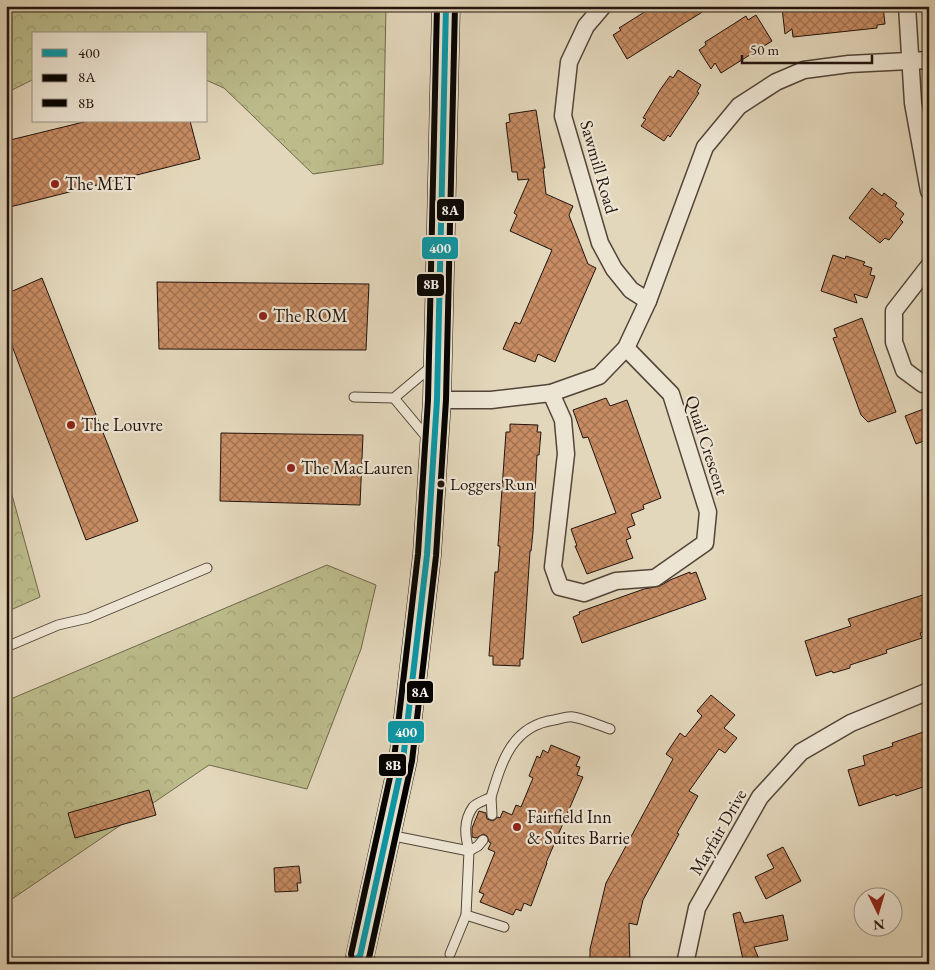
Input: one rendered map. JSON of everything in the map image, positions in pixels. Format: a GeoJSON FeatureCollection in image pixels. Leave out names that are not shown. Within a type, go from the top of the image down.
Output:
{"type":"FeatureCollection","features":[{"type":"Feature","properties":{"kind":"main road"},"geometry":{"type":"LineString","coordinates":[[357,961],[403,760],[427,555],[437,400],[446,6]]}},
{"type":"Feature","properties":{"kind":"street","name":"Sawmill Road"},"geometry":{"type":"LineString","coordinates":[[603,6],[586,26],[569,62],[563,116],[600,243],[614,268],[631,290],[648,301]]}},
{"type":"Feature","properties":{"kind":"street"},"geometry":{"type":"LineString","coordinates":[[907,6],[913,103],[929,192]]}},
{"type":"Feature","properties":{"kind":"street"},"geometry":{"type":"LineString","coordinates":[[437,400],[491,400],[551,393],[599,376],[626,348],[648,301],[705,147],[739,106],[776,82],[804,70],[849,64],[929,60]]}},
{"type":"Feature","properties":{"kind":"street"},"geometry":{"type":"LineString","coordinates":[[929,266],[894,311],[894,342],[904,370],[923,384],[929,383]]}},
{"type":"Feature","properties":{"kind":"street","name":"Quail Crescent"},"geometry":{"type":"LineString","coordinates":[[551,393],[563,420],[566,454],[553,567],[560,587],[584,593],[616,581],[655,578],[705,543],[708,512],[671,394],[626,348]]}},
{"type":"Feature","properties":{"kind":"street","name":"Mayfair Drive"},"geometry":{"type":"LineString","coordinates":[[685,964],[697,908],[760,797],[801,752],[851,723],[929,691]]}},
{"type":"Feature","properties":{"kind":"lane"},"geometry":{"type":"LineString","coordinates":[[354,397],[394,398],[438,361]]}},
{"type":"Feature","properties":{"kind":"lane"},"geometry":{"type":"LineString","coordinates":[[394,398],[434,445]]}},
{"type":"Feature","properties":{"kind":"lane"},"geometry":{"type":"LineString","coordinates":[[6,647],[58,625],[88,618],[206,568]]}},
{"type":"Feature","properties":{"kind":"lane"},"geometry":{"type":"LineString","coordinates":[[492,815],[491,797],[504,758],[525,730],[542,722],[572,717],[610,729]]}},
{"type":"Feature","properties":{"kind":"lane"},"geometry":{"type":"LineString","coordinates":[[450,954],[466,915],[469,851],[465,836],[465,826],[474,806],[491,797]]}},
{"type":"Feature","properties":{"kind":"lane"},"geometry":{"type":"LineString","coordinates":[[386,834],[469,851],[478,846],[483,840]]}},
{"type":"Feature","properties":{"kind":"lane"},"geometry":{"type":"LineString","coordinates":[[466,915],[504,927]]}},
{"type":"Feature","properties":{"kind":"green space"},"geometry":{"type":"Polygon","coordinates":[[[6,6],[386,6],[383,164],[313,174],[224,88],[208,81],[208,32],[32,32],[32,80],[6,93],[6,6]]]}},
{"type":"Feature","properties":{"kind":"green space"},"geometry":{"type":"Polygon","coordinates":[[[6,473],[40,597],[6,612],[6,473]]]}},
{"type":"Feature","properties":{"kind":"green space"},"geometry":{"type":"Polygon","coordinates":[[[327,565],[376,585],[361,649],[307,789],[209,765],[12,899],[6,896],[6,701],[327,565]]]}},
{"type":"Feature","properties":{"kind":"building"},"geometry":{"type":"Polygon","coordinates":[[[654,6],[712,6],[627,59],[613,35],[621,30],[619,28],[654,6]]]}},
{"type":"Feature","properties":{"kind":"building"},"geometry":{"type":"Polygon","coordinates":[[[793,6],[883,6],[885,24],[877,25],[877,28],[793,37],[792,29],[785,34],[782,8],[793,6]]]}},
{"type":"Feature","properties":{"kind":"building"},"geometry":{"type":"Polygon","coordinates":[[[756,15],[772,41],[721,73],[715,63],[711,69],[699,50],[706,45],[705,42],[746,16],[748,20],[756,15]]]}},
{"type":"Feature","properties":{"kind":"building"},"geometry":{"type":"Polygon","coordinates":[[[678,70],[701,85],[697,92],[699,93],[670,137],[668,135],[664,141],[641,126],[646,119],[643,118],[660,90],[670,76],[673,78],[678,70]]]}},
{"type":"Feature","properties":{"kind":"building"},"geometry":{"type":"Polygon","coordinates":[[[536,110],[545,168],[543,168],[546,194],[573,206],[569,215],[570,218],[588,264],[596,268],[555,362],[538,354],[535,362],[503,349],[515,322],[520,324],[552,250],[510,231],[517,215],[514,213],[529,179],[518,180],[517,172],[512,172],[506,123],[510,122],[509,114],[536,110]]]}},
{"type":"Feature","properties":{"kind":"building","name":"The MET"},"geometry":{"type":"Polygon","coordinates":[[[84,122],[190,122],[200,159],[6,208],[6,141],[84,122]]]}},
{"type":"Feature","properties":{"kind":"building"},"geometry":{"type":"Polygon","coordinates":[[[872,188],[882,196],[884,193],[897,203],[895,206],[904,214],[900,219],[903,222],[889,240],[885,238],[880,243],[849,218],[872,188]]]}},
{"type":"Feature","properties":{"kind":"building"},"geometry":{"type":"Polygon","coordinates":[[[833,255],[845,259],[846,256],[865,262],[863,265],[872,268],[870,275],[875,276],[867,298],[854,294],[857,303],[821,291],[833,255]]]}},
{"type":"Feature","properties":{"kind":"building","name":"The Louvre"},"geometry":{"type":"Polygon","coordinates":[[[42,278],[138,521],[86,540],[6,330],[6,294],[42,278]]]}},
{"type":"Feature","properties":{"kind":"building","name":"The ROM"},"geometry":{"type":"Polygon","coordinates":[[[157,282],[369,284],[366,350],[159,349],[157,282]]]}},
{"type":"Feature","properties":{"kind":"building"},"geometry":{"type":"Polygon","coordinates":[[[862,318],[896,412],[868,422],[861,415],[833,338],[837,337],[834,329],[862,318]]]}},
{"type":"Feature","properties":{"kind":"building"},"geometry":{"type":"Polygon","coordinates":[[[606,398],[610,406],[627,400],[661,498],[643,505],[644,509],[631,514],[635,525],[627,528],[631,538],[626,540],[633,558],[587,574],[575,546],[577,546],[571,529],[616,513],[588,437],[583,438],[573,410],[606,398]]]}},
{"type":"Feature","properties":{"kind":"building"},"geometry":{"type":"Polygon","coordinates":[[[929,407],[929,439],[916,444],[905,416],[929,407]]]}},
{"type":"Feature","properties":{"kind":"building"},"geometry":{"type":"Polygon","coordinates":[[[510,424],[538,425],[537,432],[541,432],[539,455],[537,455],[523,659],[520,659],[520,666],[493,665],[493,656],[489,656],[495,572],[498,572],[500,546],[498,546],[506,432],[510,432],[510,424]]]}},
{"type":"Feature","properties":{"kind":"building","name":"The MacLauren"},"geometry":{"type":"Polygon","coordinates":[[[221,433],[363,435],[360,505],[220,501],[221,433]]]}},
{"type":"Feature","properties":{"kind":"building"},"geometry":{"type":"Polygon","coordinates":[[[690,572],[690,574],[696,572],[706,599],[582,643],[573,617],[580,614],[579,612],[644,589],[660,586],[690,572]]]}},
{"type":"Feature","properties":{"kind":"building"},"geometry":{"type":"Polygon","coordinates":[[[929,593],[929,630],[920,633],[922,638],[886,650],[887,653],[850,665],[850,668],[816,676],[805,641],[851,626],[848,619],[929,593]]]}},
{"type":"Feature","properties":{"kind":"building"},"geometry":{"type":"Polygon","coordinates":[[[711,695],[735,715],[724,728],[737,738],[725,753],[719,749],[689,791],[698,796],[643,900],[637,925],[629,923],[630,964],[590,964],[590,949],[606,883],[673,759],[666,754],[680,733],[685,737],[702,716],[697,711],[711,695]]]}},
{"type":"Feature","properties":{"kind":"building"},"geometry":{"type":"Polygon","coordinates":[[[929,730],[929,785],[859,806],[848,770],[865,765],[863,756],[893,746],[892,743],[929,730]]]}},
{"type":"Feature","properties":{"kind":"building","name":"Fairfield Inn & Suites Barrie"},"geometry":{"type":"Polygon","coordinates":[[[551,745],[580,757],[576,766],[580,767],[577,775],[583,777],[546,863],[531,906],[524,903],[521,911],[516,909],[513,915],[480,902],[484,894],[479,892],[495,852],[488,849],[491,843],[484,834],[476,838],[472,837],[472,828],[479,811],[486,813],[487,819],[493,821],[498,817],[500,818],[503,811],[512,815],[516,805],[521,807],[533,778],[529,776],[537,756],[540,758],[543,750],[548,753],[551,745]]]}},
{"type":"Feature","properties":{"kind":"building"},"geometry":{"type":"Polygon","coordinates":[[[149,790],[156,815],[75,838],[68,813],[149,790]]]}},
{"type":"Feature","properties":{"kind":"building"},"geometry":{"type":"Polygon","coordinates":[[[783,847],[801,881],[766,899],[755,877],[774,868],[767,855],[783,847]]]}},
{"type":"Feature","properties":{"kind":"building"},"geometry":{"type":"Polygon","coordinates":[[[299,866],[301,883],[297,883],[298,891],[275,892],[274,868],[299,866]]]}},
{"type":"Feature","properties":{"kind":"building"},"geometry":{"type":"Polygon","coordinates":[[[740,912],[744,923],[783,915],[788,940],[754,947],[761,964],[744,964],[733,914],[740,912]]]}},
{"type":"Feature","properties":{"kind":"transit line","name":"8B"},"geometry":{"type":"LineString","coordinates":[[353,964],[351,954],[394,759],[418,554],[428,400],[437,6]]}},
{"type":"Feature","properties":{"kind":"transit line","name":"400"},"geometry":{"type":"LineString","coordinates":[[349,964],[360,956],[403,760],[427,555],[437,400],[446,6]]}},
{"type":"Feature","properties":{"kind":"transit line","name":"8A"},"geometry":{"type":"LineString","coordinates":[[364,964],[369,958],[412,761],[436,556],[446,400],[455,6]]}},
{"type":"Feature","properties":{"kind":"place","name":"The MET"},"geometry":{"type":"Point","coordinates":[55,184]}},
{"type":"Feature","properties":{"kind":"place","name":"The ROM"},"geometry":{"type":"Point","coordinates":[263,316]}},
{"type":"Feature","properties":{"kind":"place","name":"The Louvre"},"geometry":{"type":"Point","coordinates":[71,425]}},
{"type":"Feature","properties":{"kind":"place","name":"The MacLauren"},"geometry":{"type":"Point","coordinates":[291,468]}},
{"type":"Feature","properties":{"kind":"place","name":"Loggers Run"},"geometry":{"type":"Point","coordinates":[441,484]}},
{"type":"Feature","properties":{"kind":"place","name":"Fairfield Inn & Suites Barrie"},"geometry":{"type":"Point","coordinates":[517,827]}}]}
